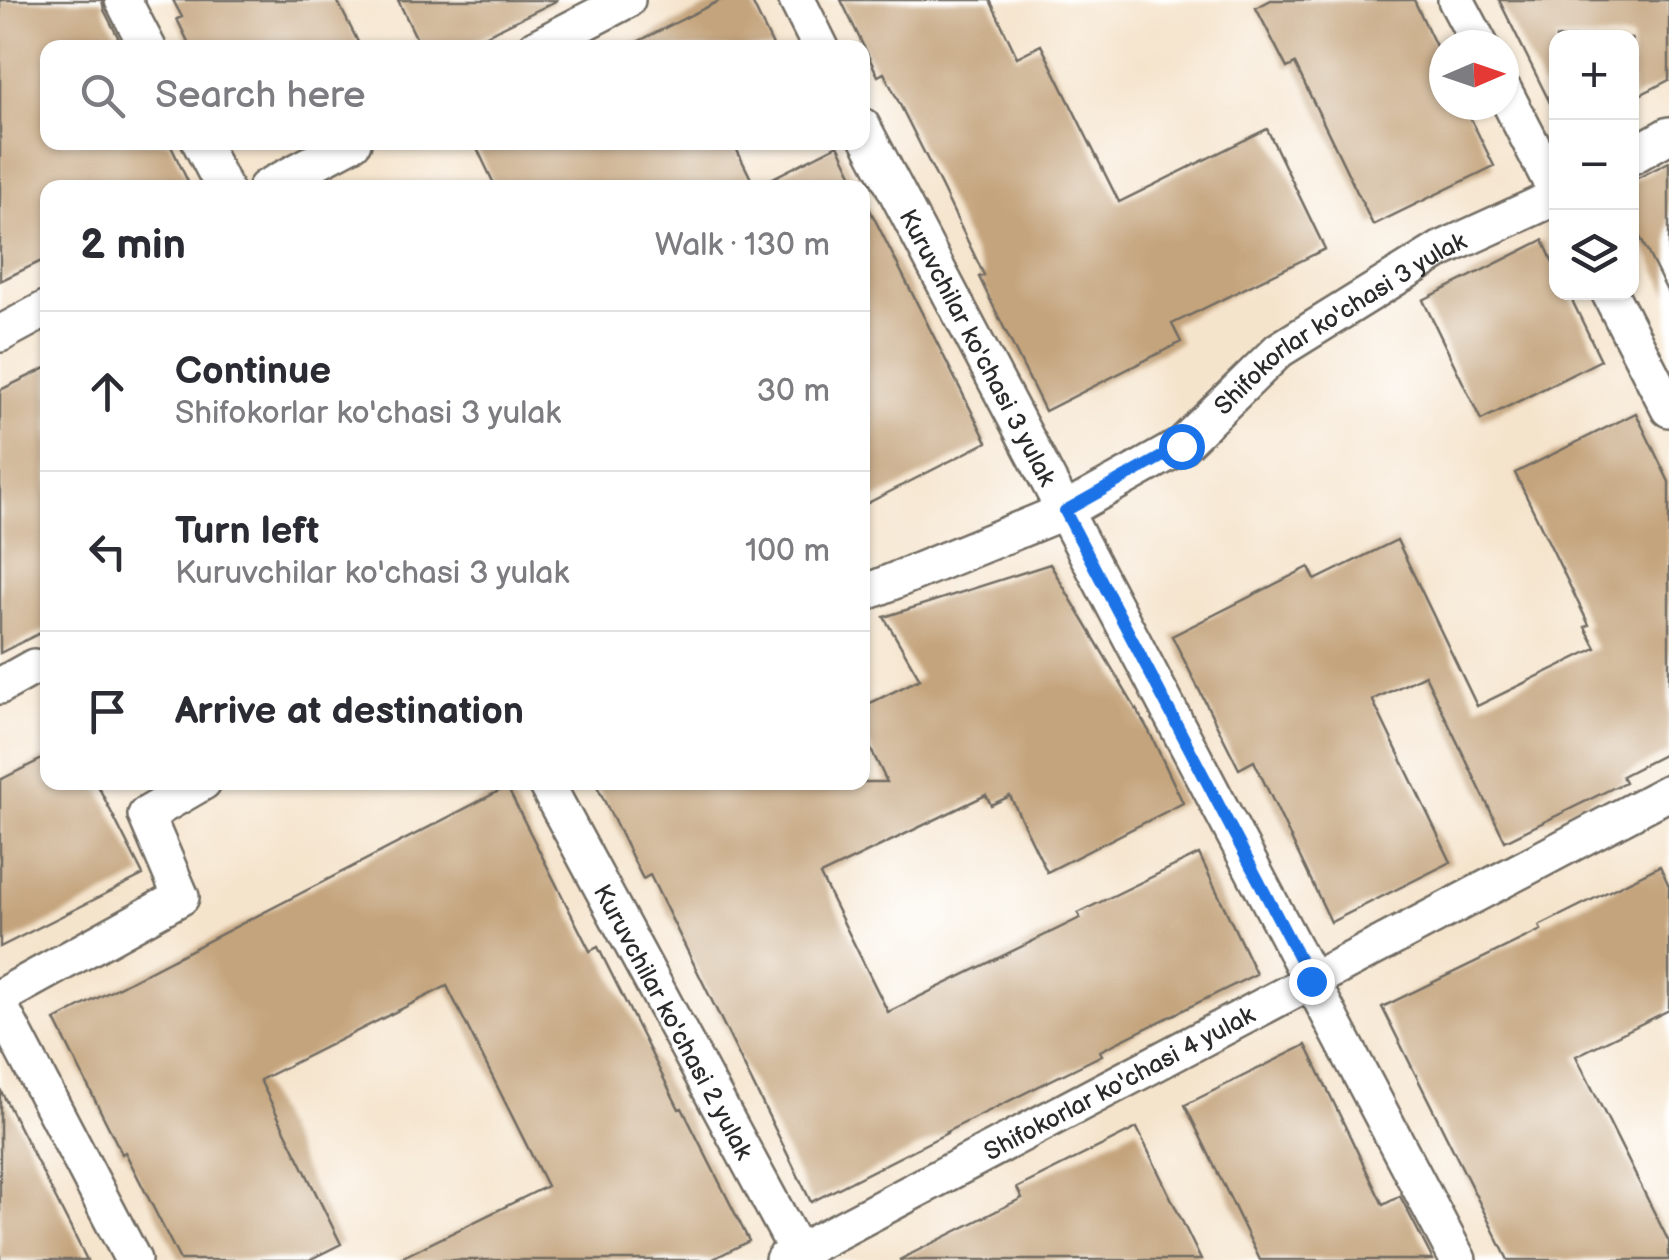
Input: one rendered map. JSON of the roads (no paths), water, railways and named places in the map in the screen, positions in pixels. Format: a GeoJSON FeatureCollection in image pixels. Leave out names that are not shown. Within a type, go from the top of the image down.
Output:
{"type":"FeatureCollection","features":[{"type":"Feature","properties":{"kind":"street"},"geometry":{"type":"LineString","coordinates":[[123,0],[144,40]]}},
{"type":"Feature","properties":{"kind":"street"},"geometry":{"type":"LineString","coordinates":[[551,40],[627,0]]}},
{"type":"Feature","properties":{"kind":"street"},"geometry":{"type":"LineString","coordinates":[[796,0],[818,40]]}},
{"type":"Feature","properties":{"kind":"street"},"geometry":{"type":"LineString","coordinates":[[1456,0],[1472,30]]}},
{"type":"Feature","properties":{"kind":"street"},"geometry":{"type":"LineString","coordinates":[[1519,120],[1549,180]]}},
{"type":"Feature","properties":{"kind":"street"},"geometry":{"type":"LineString","coordinates":[[1639,152],[1669,135]]}},
{"type":"Feature","properties":{"kind":"street","name":"Kuruvchilar ko'chasi 3 yulak"},"geometry":{"type":"LineString","coordinates":[[870,141],[1458,1260]]}},
{"type":"Feature","properties":{"kind":"street"},"geometry":{"type":"LineString","coordinates":[[204,150],[220,180]]}},
{"type":"Feature","properties":{"kind":"street"},"geometry":{"type":"LineString","coordinates":[[281,180],[338,150]]}},
{"type":"Feature","properties":{"kind":"street","name":"Shifokorlar ko'chasi 3 yulak"},"geometry":{"type":"LineString","coordinates":[[870,591],[1065,511],[1181,446],[1279,350],[1440,250],[1549,197]]}},
{"type":"Feature","properties":{"kind":"street"},"geometry":{"type":"LineString","coordinates":[[1613,300],[1669,408]]}},
{"type":"Feature","properties":{"kind":"street"},"geometry":{"type":"LineString","coordinates":[[0,334],[40,312]]}},
{"type":"Feature","properties":{"kind":"street"},"geometry":{"type":"LineString","coordinates":[[0,686],[34,667]]}},
{"type":"Feature","properties":{"kind":"street"},"geometry":{"type":"LineString","coordinates":[[0,997],[181,897],[146,815],[189,790]]}},
{"type":"Feature","properties":{"kind":"street","name":"Kuruvchilar ko'chasi 2 yulak"},"geometry":{"type":"LineString","coordinates":[[549,790],[794,1257]]}},
{"type":"Feature","properties":{"kind":"street","name":"Shifokorlar ko'chasi 4 yulak"},"geometry":{"type":"LineString","coordinates":[[794,1257],[1669,792]]}},
{"type":"Feature","properties":{"kind":"street"},"geometry":{"type":"LineString","coordinates":[[0,1006],[133,1260]]}}]}
